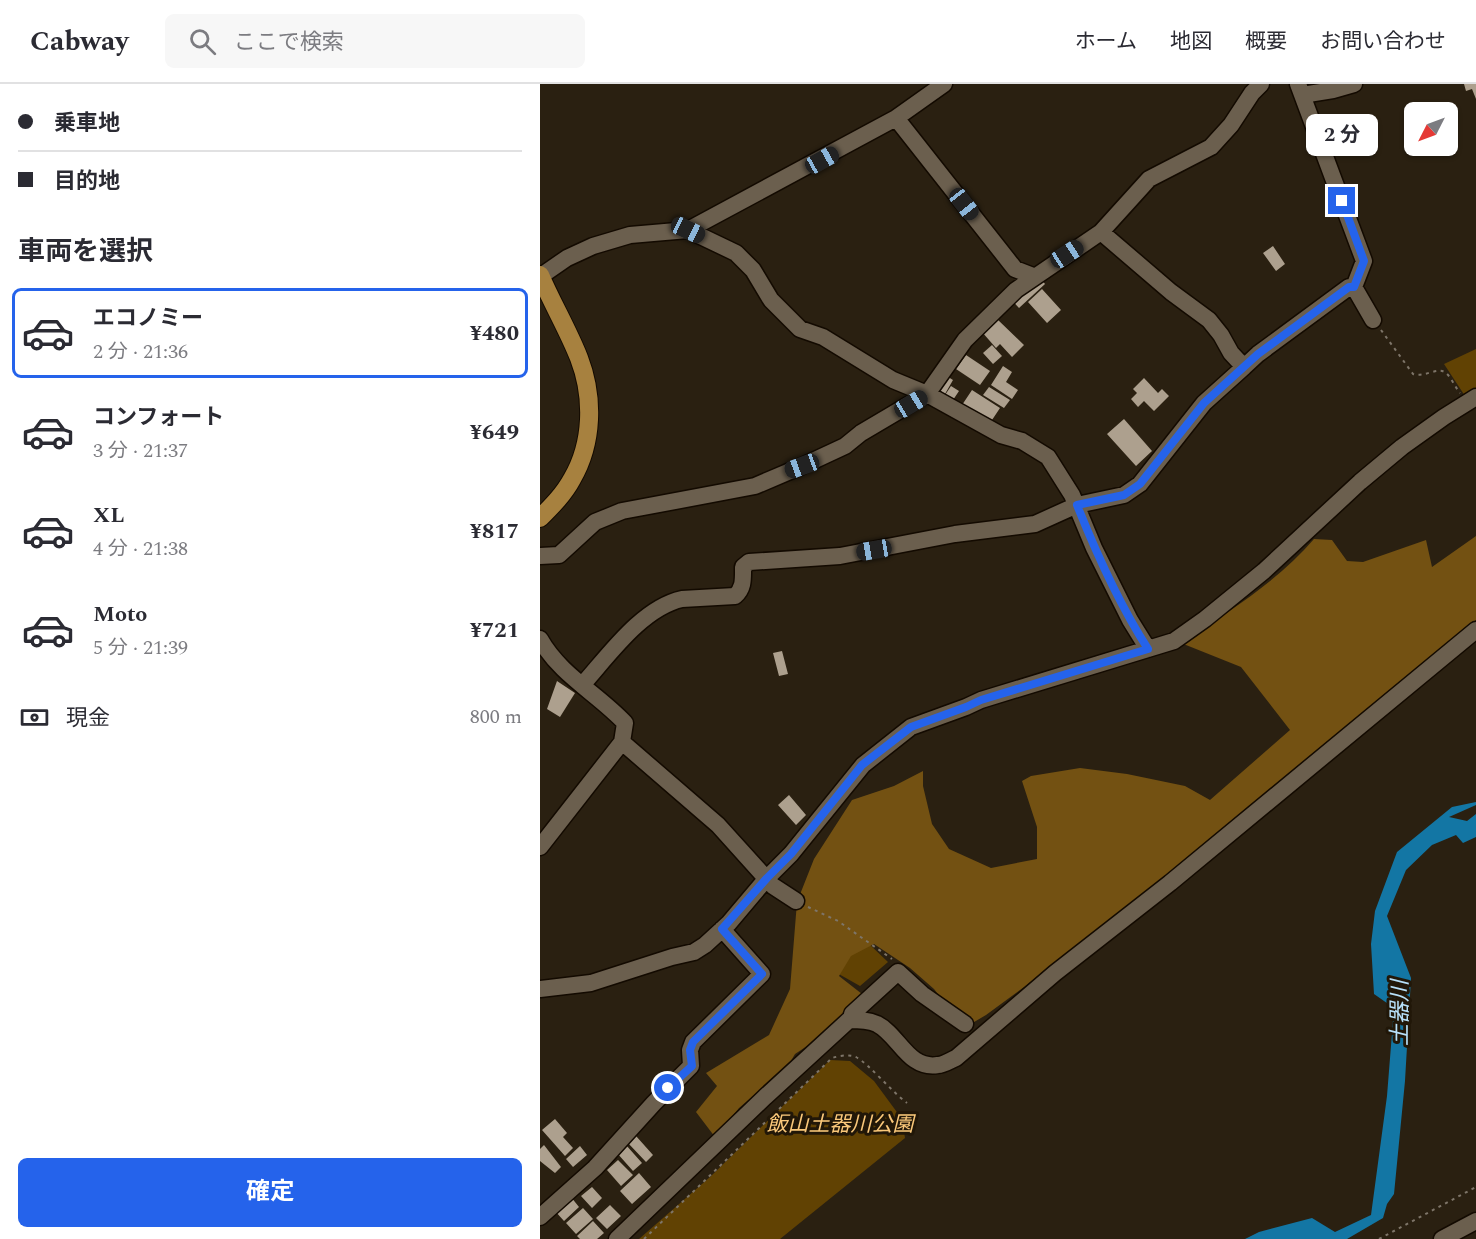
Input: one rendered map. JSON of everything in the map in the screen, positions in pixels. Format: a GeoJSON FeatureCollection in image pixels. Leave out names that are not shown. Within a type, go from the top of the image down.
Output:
{"type":"FeatureCollection","features":[{"type":"Feature","properties":{"kind":"main road"},"geometry":{"type":"LineString","coordinates":[[540,518],[558,500],[573,478],[586,439],[590,407],[579,358],[542,285]]}},
{"type":"Feature","properties":{"kind":"street"},"geometry":{"type":"LineString","coordinates":[[542,285],[567,258],[593,246],[630,235],[688,230],[897,118],[944,84]]}},
{"type":"Feature","properties":{"kind":"street"},"geometry":{"type":"LineString","coordinates":[[540,556],[559,555],[595,522],[622,511],[755,486],[845,446],[861,433],[927,394],[965,339],[1016,290],[1033,276],[1101,232],[1149,179],[1211,147],[1231,125],[1252,93],[1262,84]]}},
{"type":"Feature","properties":{"kind":"street"},"geometry":{"type":"LineString","coordinates":[[1354,84],[1333,90],[1300,90],[1364,261],[1354,287]]}},
{"type":"Feature","properties":{"kind":"street"},"geometry":{"type":"LineString","coordinates":[[897,118],[1015,269],[1033,276]]}},
{"type":"Feature","properties":{"kind":"street"},"geometry":{"type":"LineString","coordinates":[[688,230],[736,253],[753,270],[771,300],[800,329],[823,338],[894,380],[927,394],[1001,435],[1022,441],[1048,457],[1072,495],[1094,548],[1130,620],[1148,649]]}},
{"type":"Feature","properties":{"kind":"street"},"geometry":{"type":"LineString","coordinates":[[1101,232],[1171,292],[1209,320],[1231,353],[1244,367]]}},
{"type":"Feature","properties":{"kind":"street"},"geometry":{"type":"LineString","coordinates":[[583,684],[635,627],[660,608],[682,599],[735,596],[740,591],[743,580],[742,567],[748,562],[840,556],[955,534],[1035,524],[1077,505],[1124,495],[1140,484],[1204,403],[1244,367],[1307,317],[1349,287],[1354,287]]}},
{"type":"Feature","properties":{"kind":"street"},"geometry":{"type":"LineString","coordinates":[[1354,287],[1373,320]]}},
{"type":"Feature","properties":{"kind":"street"},"geometry":{"type":"LineString","coordinates":[[540,989],[591,983],[694,952],[722,929],[791,854],[862,765],[911,727],[981,700],[1174,641],[1264,571],[1360,482],[1402,447],[1471,400]]}},
{"type":"Feature","properties":{"kind":"street"},"geometry":{"type":"LineString","coordinates":[[617,1239],[765,1096],[851,1020],[861,1019],[876,1023],[885,1029],[909,1056],[923,1063],[938,1066],[956,1058],[1055,973],[1170,883],[1476,630]]}},
{"type":"Feature","properties":{"kind":"street"},"geometry":{"type":"LineString","coordinates":[[540,639],[554,661],[625,723],[622,742],[540,847]]}},
{"type":"Feature","properties":{"kind":"street"},"geometry":{"type":"LineString","coordinates":[[622,742],[718,825],[773,886],[795,901]]}},
{"type":"Feature","properties":{"kind":"street"},"geometry":{"type":"LineString","coordinates":[[540,1216],[595,1168],[654,1103],[692,1066],[690,1050],[693,1042],[762,974],[722,929]]}},
{"type":"Feature","properties":{"kind":"street"},"geometry":{"type":"LineString","coordinates":[[851,1020],[852,1014],[898,972],[922,994],[965,1024]]}},
{"type":"Feature","properties":{"kind":"street"},"geometry":{"type":"LineString","coordinates":[[1442,1239],[1476,1221]]}},
{"type":"Feature","properties":{"kind":"path"},"geometry":{"type":"LineString","coordinates":[[1373,320],[1413,374],[1421,377],[1438,370],[1445,372],[1471,400]]}},
{"type":"Feature","properties":{"kind":"path"},"geometry":{"type":"LineString","coordinates":[[795,901],[838,921],[892,959]]}},
{"type":"Feature","properties":{"kind":"path"},"geometry":{"type":"LineString","coordinates":[[644,1239],[832,1058],[842,1055],[855,1057],[893,1093],[907,1102]]}},
{"type":"Feature","properties":{"kind":"path"},"geometry":{"type":"LineString","coordinates":[[1379,1239],[1476,1187]]}},
{"type":"Feature","properties":{"kind":"green space"},"geometry":{"type":"Polygon","coordinates":[[[1476,349],[1476,394],[1467,399],[1444,364],[1476,349]]]}},
{"type":"Feature","properties":{"kind":"green space"},"geometry":{"type":"Polygon","coordinates":[[[868,943],[888,962],[860,986],[837,973],[847,952],[868,943]]]}},
{"type":"Feature","properties":{"kind":"green space","name":"飯山土器川公園"},"geometry":{"type":"Polygon","coordinates":[[[830,1060],[850,1061],[874,1081],[902,1119],[905,1138],[780,1239],[639,1239],[710,1177],[830,1060]]]}},
{"type":"Feature","properties":{"kind":"shaded area"},"geometry":{"type":"Polygon","coordinates":[[[1476,536],[1476,620],[1269,796],[1024,987],[964,1028],[934,989],[910,968],[874,944],[851,956],[839,976],[862,994],[847,1016],[833,1029],[795,1054],[788,1066],[739,1108],[715,1137],[696,1112],[717,1086],[706,1073],[769,1035],[790,989],[797,902],[814,859],[852,800],[894,786],[923,771],[923,786],[932,824],[949,849],[991,868],[1037,859],[1037,827],[1022,781],[1031,776],[1080,768],[1127,774],[1185,786],[1210,800],[1290,730],[1241,667],[1181,643],[1268,583],[1300,555],[1314,539],[1332,540],[1347,561],[1363,562],[1426,540],[1432,567],[1476,536]]]}},
{"type":"Feature","properties":{"kind":"water","name":"土器川"},"geometry":{"type":"Polygon","coordinates":[[[1476,802],[1476,805],[1449,817],[1467,821],[1476,814],[1476,837],[1463,843],[1456,835],[1432,845],[1406,870],[1387,916],[1411,978],[1405,1081],[1394,1194],[1387,1204],[1383,1218],[1347,1239],[1245,1239],[1259,1232],[1312,1218],[1335,1232],[1371,1215],[1387,1096],[1394,1008],[1374,994],[1371,944],[1375,911],[1397,852],[1452,807],[1476,802]]]}},
{"type":"Feature","properties":{"kind":"building"},"geometry":{"type":"Polygon","coordinates":[[[1464,84],[1476,84],[1476,99],[1472,89],[1466,91],[1464,84]]]}},
{"type":"Feature","properties":{"kind":"building"},"geometry":{"type":"Polygon","coordinates":[[[1273,246],[1285,264],[1276,271],[1263,253],[1273,246]]]}},
{"type":"Feature","properties":{"kind":"building"},"geometry":{"type":"Polygon","coordinates":[[[1038,275],[1045,284],[1019,308],[1011,299],[1038,275]]]}},
{"type":"Feature","properties":{"kind":"building"},"geometry":{"type":"Polygon","coordinates":[[[1042,289],[1061,310],[1047,323],[1028,302],[1042,289]]]}},
{"type":"Feature","properties":{"kind":"building"},"geometry":{"type":"Polygon","coordinates":[[[997,319],[1024,345],[1012,357],[1000,344],[996,348],[982,332],[997,319]]]}},
{"type":"Feature","properties":{"kind":"building"},"geometry":{"type":"Polygon","coordinates":[[[992,345],[1002,356],[993,364],[983,353],[992,345]]]}},
{"type":"Feature","properties":{"kind":"building"},"geometry":{"type":"Polygon","coordinates":[[[966,355],[990,371],[980,385],[956,369],[966,355]]]}},
{"type":"Feature","properties":{"kind":"building"},"geometry":{"type":"Polygon","coordinates":[[[1003,366],[1012,372],[1006,382],[1018,390],[1012,399],[991,385],[1003,366]]]}},
{"type":"Feature","properties":{"kind":"building"},"geometry":{"type":"Polygon","coordinates":[[[945,375],[953,380],[945,394],[936,388],[945,375]]]}},
{"type":"Feature","properties":{"kind":"building"},"geometry":{"type":"Polygon","coordinates":[[[1144,378],[1158,393],[1162,389],[1169,396],[1154,411],[1144,401],[1138,407],[1131,399],[1137,393],[1133,389],[1144,378]]]}},
{"type":"Feature","properties":{"kind":"building"},"geometry":{"type":"Polygon","coordinates":[[[951,386],[959,391],[953,400],[945,395],[951,386]]]}},
{"type":"Feature","properties":{"kind":"building"},"geometry":{"type":"Polygon","coordinates":[[[989,387],[1010,400],[1004,408],[983,395],[989,387]]]}},
{"type":"Feature","properties":{"kind":"building"},"geometry":{"type":"Polygon","coordinates":[[[972,390],[1000,408],[990,423],[962,405],[972,390]]]}},
{"type":"Feature","properties":{"kind":"building"},"geometry":{"type":"Polygon","coordinates":[[[1124,419],[1152,451],[1136,466],[1107,434],[1124,419]]]}},
{"type":"Feature","properties":{"kind":"building"},"geometry":{"type":"Polygon","coordinates":[[[782,651],[788,674],[779,676],[773,653],[782,651]]]}},
{"type":"Feature","properties":{"kind":"building"},"geometry":{"type":"Polygon","coordinates":[[[557,681],[575,693],[560,717],[547,709],[557,681]]]}},
{"type":"Feature","properties":{"kind":"building"},"geometry":{"type":"Polygon","coordinates":[[[789,795],[806,815],[796,825],[778,805],[789,795]]]}},
{"type":"Feature","properties":{"kind":"building"},"geometry":{"type":"Polygon","coordinates":[[[555,1119],[567,1133],[563,1137],[573,1148],[565,1156],[542,1130],[555,1119]]]}},
{"type":"Feature","properties":{"kind":"building"},"geometry":{"type":"Polygon","coordinates":[[[636,1136],[653,1155],[646,1162],[628,1143],[636,1136]]]}},
{"type":"Feature","properties":{"kind":"building"},"geometry":{"type":"Polygon","coordinates":[[[544,1145],[561,1167],[555,1173],[540,1161],[540,1149],[544,1145]]]}},
{"type":"Feature","properties":{"kind":"building"},"geometry":{"type":"Polygon","coordinates":[[[626,1145],[642,1163],[633,1171],[617,1153],[626,1145]]]}},
{"type":"Feature","properties":{"kind":"building"},"geometry":{"type":"Polygon","coordinates":[[[580,1146],[587,1155],[573,1167],[566,1159],[580,1146]]]}},
{"type":"Feature","properties":{"kind":"building"},"geometry":{"type":"Polygon","coordinates":[[[618,1160],[633,1175],[621,1186],[607,1170],[618,1160]]]}},
{"type":"Feature","properties":{"kind":"building"},"geometry":{"type":"Polygon","coordinates":[[[639,1173],[651,1187],[632,1204],[620,1191],[639,1173]]]}},
{"type":"Feature","properties":{"kind":"building"},"geometry":{"type":"Polygon","coordinates":[[[592,1187],[602,1198],[592,1208],[581,1196],[592,1187]]]}},
{"type":"Feature","properties":{"kind":"building"},"geometry":{"type":"Polygon","coordinates":[[[571,1197],[579,1207],[564,1221],[555,1211],[571,1197]]]}},
{"type":"Feature","properties":{"kind":"building"},"geometry":{"type":"Polygon","coordinates":[[[610,1205],[621,1216],[607,1229],[596,1218],[610,1205]]]}},
{"type":"Feature","properties":{"kind":"building"},"geometry":{"type":"Polygon","coordinates":[[[583,1208],[593,1219],[576,1234],[566,1223],[583,1208]]]}},
{"type":"Feature","properties":{"kind":"building"},"geometry":{"type":"Polygon","coordinates":[[[593,1221],[604,1233],[597,1239],[580,1239],[577,1236],[593,1221]]]}},
{"type":"Feature","properties":{"kind":"route"},"geometry":{"type":"LineString","coordinates":[[668,1088],[692,1066],[690,1050],[693,1042],[762,974],[722,929],[791,854],[862,765],[911,727],[981,700],[1148,649],[1130,620],[1094,548],[1077,505],[1124,495],[1140,484],[1204,403],[1258,354],[1349,287],[1354,287],[1364,261],[1342,201]]}}]}
